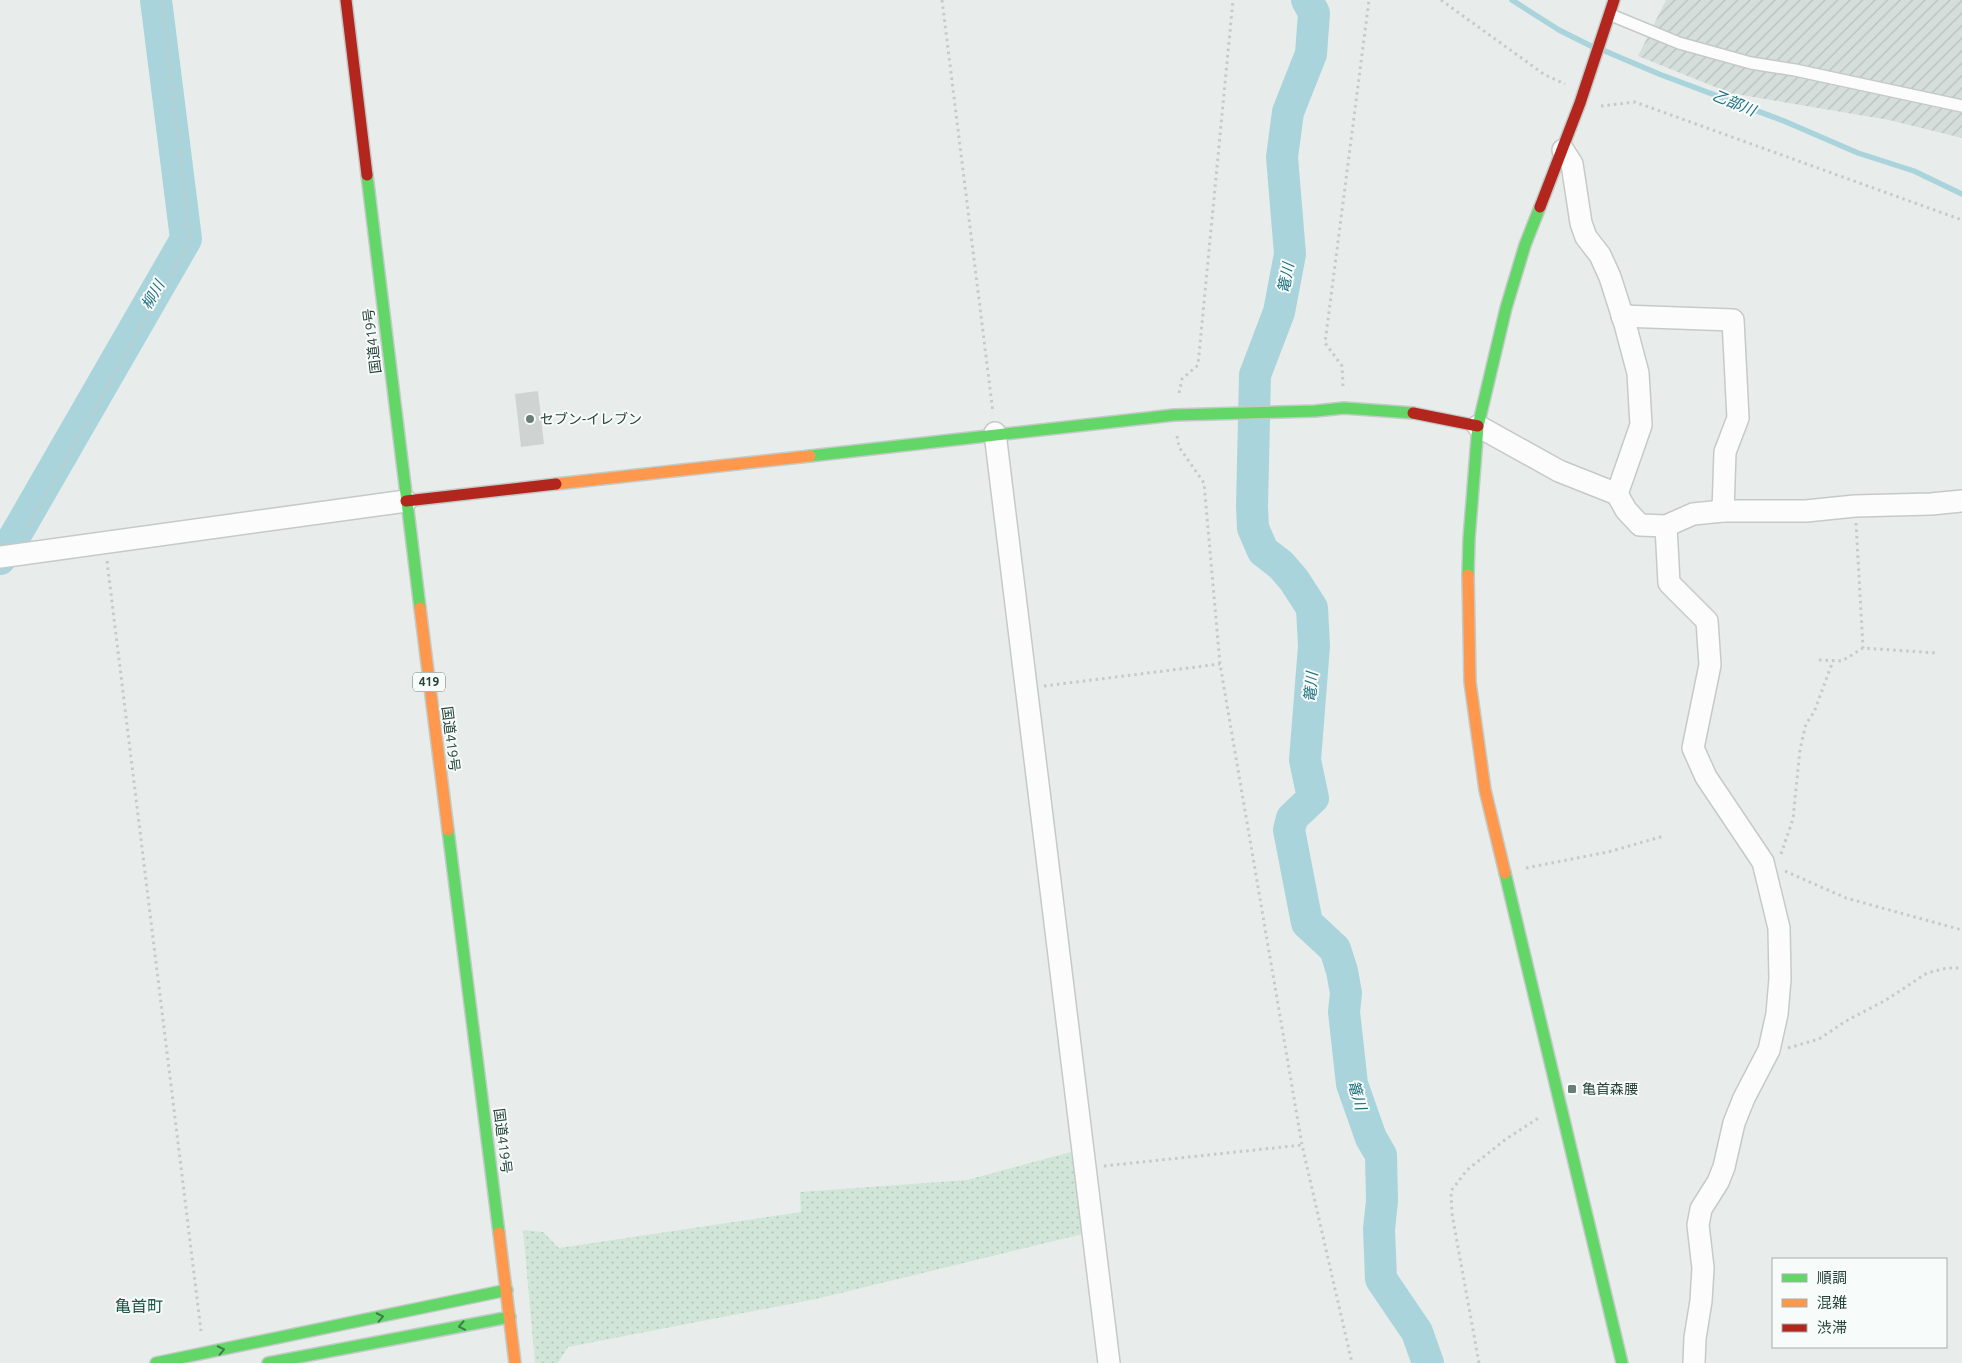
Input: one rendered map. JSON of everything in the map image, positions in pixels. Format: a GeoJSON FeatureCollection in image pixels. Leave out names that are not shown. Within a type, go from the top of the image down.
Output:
{"type":"FeatureCollection","features":[{"type":"Feature","properties":{"kind":"main road","name":"国道419号"},"geometry":{"type":"LineString","coordinates":[[346,0],[406,501],[516,1363]]}},
{"type":"Feature","properties":{"kind":"main road"},"geometry":{"type":"LineString","coordinates":[[1614,0],[1611,15],[1586,87],[1525,245],[1506,308],[1478,426],[1469,539],[1468,604],[1470,682],[1485,790],[1622,1363]]}},
{"type":"Feature","properties":{"kind":"main road"},"geometry":{"type":"LineString","coordinates":[[406,501],[1174,414],[1315,411],[1344,408],[1425,414],[1478,426]]}},
{"type":"Feature","properties":{"kind":"main road"},"geometry":{"type":"LineString","coordinates":[[156,1363],[507,1290]]}},
{"type":"Feature","properties":{"kind":"main road"},"geometry":{"type":"LineString","coordinates":[[268,1363],[510,1317]]}},
{"type":"Feature","properties":{"kind":"street"},"geometry":{"type":"LineString","coordinates":[[1563,150],[1572,164],[1581,223],[1586,237],[1600,255],[1610,277],[1638,373],[1641,425],[1617,494]]}},
{"type":"Feature","properties":{"kind":"street"},"geometry":{"type":"LineString","coordinates":[[1622,316],[1733,320],[1738,418],[1725,452],[1723,511]]}},
{"type":"Feature","properties":{"kind":"street"},"geometry":{"type":"LineString","coordinates":[[1478,426],[1559,471],[1617,494],[1626,510],[1640,524],[1666,526],[1693,514],[1723,511],[1806,511],[1855,506],[1931,504],[1962,501]]}},
{"type":"Feature","properties":{"kind":"street"},"geometry":{"type":"LineString","coordinates":[[995,434],[1109,1363]]}},
{"type":"Feature","properties":{"kind":"street"},"geometry":{"type":"LineString","coordinates":[[0,557],[406,501]]}},
{"type":"Feature","properties":{"kind":"street"},"geometry":{"type":"LineString","coordinates":[[1666,526],[1669,583],[1707,621],[1710,665],[1693,748],[1706,777],[1768,868],[1779,928],[1780,979],[1777,1014],[1769,1050],[1744,1098],[1734,1123],[1724,1167],[1718,1182],[1702,1209],[1698,1225],[1703,1268],[1694,1363]]}},
{"type":"Feature","properties":{"kind":"lane"},"geometry":{"type":"LineString","coordinates":[[1611,15],[1680,43],[1751,62],[1962,106]]}},
{"type":"Feature","properties":{"kind":"path"},"geometry":{"type":"LineString","coordinates":[[21,539],[190,241],[162,0]]}},
{"type":"Feature","properties":{"kind":"path"},"geometry":{"type":"LineString","coordinates":[[942,0],[995,434]]}},
{"type":"Feature","properties":{"kind":"path"},"geometry":{"type":"LineString","coordinates":[[1233,0],[1198,365],[1182,379],[1174,414],[1179,447],[1204,483],[1220,664],[1302,1145],[1352,1363]]}},
{"type":"Feature","properties":{"kind":"path"},"geometry":{"type":"LineString","coordinates":[[1344,408],[1342,366],[1325,343],[1369,0]]}},
{"type":"Feature","properties":{"kind":"path"},"geometry":{"type":"LineString","coordinates":[[1441,0],[1545,75],[1568,85],[1580,103],[1605,106],[1635,102],[1962,220]]}},
{"type":"Feature","properties":{"kind":"path"},"geometry":{"type":"LineString","coordinates":[[1855,506],[1863,648]]}},
{"type":"Feature","properties":{"kind":"path"},"geometry":{"type":"LineString","coordinates":[[105,543],[204,1354]]}},
{"type":"Feature","properties":{"kind":"path"},"geometry":{"type":"LineString","coordinates":[[1819,660],[1842,661],[1863,648],[1937,653]]}},
{"type":"Feature","properties":{"kind":"path"},"geometry":{"type":"LineString","coordinates":[[1833,661],[1814,712],[1806,724],[1800,749],[1793,819],[1780,856],[1768,868],[1846,898],[1962,930]]}},
{"type":"Feature","properties":{"kind":"path"},"geometry":{"type":"LineString","coordinates":[[1027,688],[1220,664]]}},
{"type":"Feature","properties":{"kind":"path"},"geometry":{"type":"LineString","coordinates":[[1505,873],[1608,852],[1664,836]]}},
{"type":"Feature","properties":{"kind":"path"},"geometry":{"type":"LineString","coordinates":[[1769,1050],[1778,1051],[1819,1038],[1886,1000],[1927,973],[1947,968],[1962,968]]}},
{"type":"Feature","properties":{"kind":"path"},"geometry":{"type":"LineString","coordinates":[[1479,1363],[1452,1214],[1451,1191],[1467,1170],[1506,1139],[1560,1104]]}},
{"type":"Feature","properties":{"kind":"path"},"geometry":{"type":"LineString","coordinates":[[1086,1168],[1302,1145]]}},
{"type":"Feature","properties":{"kind":"shaded area"},"geometry":{"type":"Polygon","coordinates":[[[1666,0],[1962,0],[1962,138],[1889,120],[1730,93],[1638,56],[1666,0]]]}},
{"type":"Feature","properties":{"kind":"green space"},"geometry":{"type":"Polygon","coordinates":[[[1078,1150],[1087,1233],[816,1299],[568,1347],[558,1363],[535,1363],[523,1230],[543,1232],[559,1248],[801,1212],[800,1192],[967,1180],[1078,1150]]]}},
{"type":"Feature","properties":{"kind":"building","name":"セブン-イレブン"},"geometry":{"type":"Polygon","coordinates":[[[538,391],[544,444],[521,447],[515,394],[538,391]]]}},
{"type":"Feature","properties":{"kind":"waterway","name":"柳川"},"geometry":{"type":"LineString","coordinates":[[0,559],[186,239],[156,0]]}},
{"type":"Feature","properties":{"kind":"waterway","name":"篭川"},"geometry":{"type":"LineString","coordinates":[[1307,0],[1314,13],[1311,54],[1288,112],[1282,157],[1290,254],[1279,312],[1255,375],[1253,528],[1263,551],[1281,565],[1294,580],[1312,608],[1314,646],[1305,760],[1313,798],[1292,818],[1289,830],[1307,923],[1335,949],[1342,971],[1346,993],[1344,1012],[1352,1084],[1371,1138],[1381,1155],[1382,1201],[1379,1229],[1381,1279],[1417,1332],[1428,1363]]}},
{"type":"Feature","properties":{"kind":"waterway","name":"乙部川"},"geometry":{"type":"LineString","coordinates":[[1512,0],[1559,30],[1591,46]]}},
{"type":"Feature","properties":{"kind":"waterway","name":"乙部川"},"geometry":{"type":"LineString","coordinates":[[1605,51],[1659,74],[1784,121],[1858,153],[1914,171],[1962,194]]}},
{"type":"Feature","properties":{"kind":"traffic: fast"},"geometry":{"type":"LineString","coordinates":[[367,175],[420,608]]}},
{"type":"Feature","properties":{"kind":"traffic: fast"},"geometry":{"type":"LineString","coordinates":[[1468,575],[1478,426],[1506,308],[1525,245],[1540,207]]}},
{"type":"Feature","properties":{"kind":"traffic: fast"},"geometry":{"type":"LineString","coordinates":[[810,456],[1174,415],[1315,411],[1344,408],[1413,413]]}},
{"type":"Feature","properties":{"kind":"traffic: fast"},"geometry":{"type":"LineString","coordinates":[[448,830],[499,1233]]}},
{"type":"Feature","properties":{"kind":"traffic: fast"},"geometry":{"type":"LineString","coordinates":[[1505,873],[1622,1363]]}},
{"type":"Feature","properties":{"kind":"traffic: fast"},"geometry":{"type":"LineString","coordinates":[[156,1363],[507,1290]]}},
{"type":"Feature","properties":{"kind":"traffic: fast"},"geometry":{"type":"LineString","coordinates":[[268,1363],[510,1317]]}},
{"type":"Feature","properties":{"kind":"traffic: slow"},"geometry":{"type":"LineString","coordinates":[[556,484],[810,456]]}},
{"type":"Feature","properties":{"kind":"traffic: slow"},"geometry":{"type":"LineString","coordinates":[[1468,575],[1470,682],[1485,790],[1505,873]]}},
{"type":"Feature","properties":{"kind":"traffic: slow"},"geometry":{"type":"LineString","coordinates":[[420,608],[448,830]]}},
{"type":"Feature","properties":{"kind":"traffic: slow"},"geometry":{"type":"LineString","coordinates":[[499,1233],[515,1363]]}},
{"type":"Feature","properties":{"kind":"traffic: jam"},"geometry":{"type":"LineString","coordinates":[[346,0],[367,175]]}},
{"type":"Feature","properties":{"kind":"traffic: jam"},"geometry":{"type":"LineString","coordinates":[[1540,207],[1580,103],[1614,0]]}},
{"type":"Feature","properties":{"kind":"traffic: jam"},"geometry":{"type":"LineString","coordinates":[[1413,413],[1478,426]]}},
{"type":"Feature","properties":{"kind":"traffic: jam"},"geometry":{"type":"LineString","coordinates":[[406,501],[556,484]]}},
{"type":"Feature","properties":{"kind":"place","name":"セブン-イレブン"},"geometry":{"type":"Point","coordinates":[530,419]}},
{"type":"Feature","properties":{"kind":"place","name":"亀首森腰"},"geometry":{"type":"Point","coordinates":[1572,1089]}},
{"type":"Feature","properties":{"kind":"district","name":"亀首町"},"geometry":{"type":"Point","coordinates":[139,1306]}}]}
